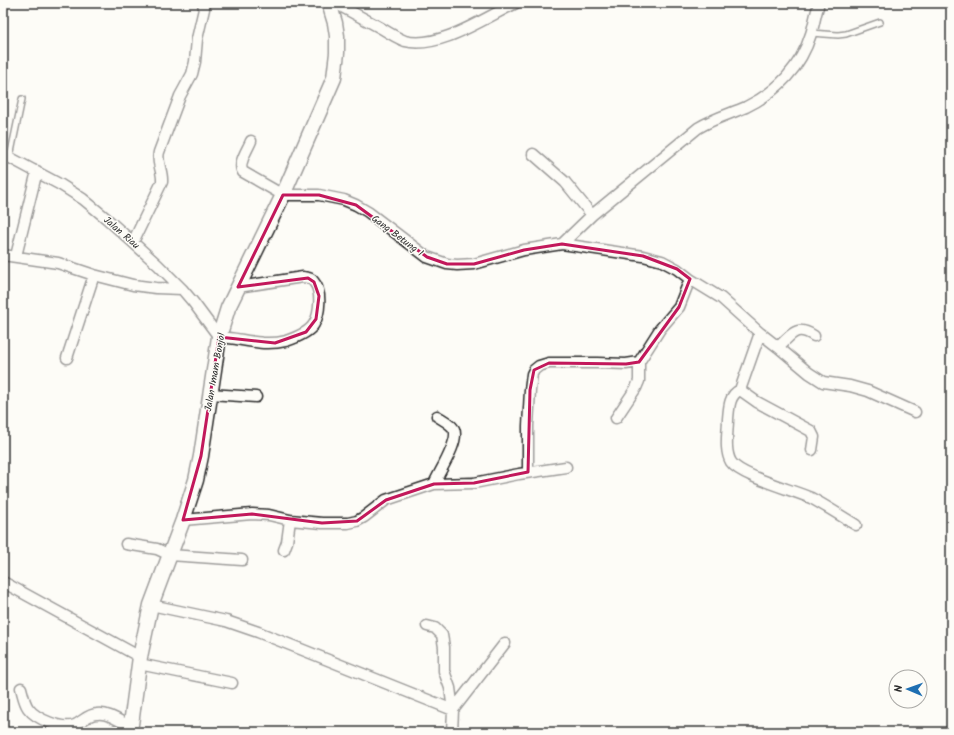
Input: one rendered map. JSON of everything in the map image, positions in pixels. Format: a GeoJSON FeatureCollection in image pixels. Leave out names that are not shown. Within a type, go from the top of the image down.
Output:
{"type":"FeatureCollection","features":[{"type":"Feature","properties":{"kind":"main road","name":"Jalan Imam Bonjol"},"geometry":{"type":"LineString","coordinates":[[130,729],[139,660],[151,605],[183,520],[196,480],[219,337],[228,308],[283,195],[334,78],[337,53],[337,36],[329,3]]}},
{"type":"Feature","properties":{"kind":"street"},"geometry":{"type":"LineString","coordinates":[[133,242],[162,182],[162,172],[158,162],[158,156],[180,96],[192,74],[195,62],[197,39],[204,9],[203,3]]}},
{"type":"Feature","properties":{"kind":"street"},"geometry":{"type":"LineString","coordinates":[[335,3],[399,38],[418,43],[447,36],[478,23],[516,3]]}},
{"type":"Feature","properties":{"kind":"street"},"geometry":{"type":"LineString","coordinates":[[562,244],[592,215],[698,128],[711,120],[744,108],[768,95],[792,73],[811,33],[818,7]]}},
{"type":"Feature","properties":{"kind":"street"},"geometry":{"type":"LineString","coordinates":[[251,141],[241,165],[242,171],[283,195]]}},
{"type":"Feature","properties":{"kind":"street"},"geometry":{"type":"LineString","coordinates":[[533,154],[565,182],[592,215]]}},
{"type":"Feature","properties":{"kind":"street","name":"Jalan Riau"},"geometry":{"type":"LineString","coordinates":[[7,155],[83,199],[133,242],[182,289],[219,337]]}},
{"type":"Feature","properties":{"kind":"street"},"geometry":{"type":"LineString","coordinates":[[16,256],[37,171]]}},
{"type":"Feature","properties":{"kind":"street","name":"Gang Betung 1"},"geometry":{"type":"LineString","coordinates":[[283,195],[319,195],[344,200],[356,205],[368,212],[427,257],[447,264],[474,264],[518,251],[562,244],[643,256],[662,261],[721,298],[760,333],[822,382],[868,390],[915,412]]}},
{"type":"Feature","properties":{"kind":"street"},"geometry":{"type":"LineString","coordinates":[[3,255],[58,263],[94,275],[133,285],[182,289]]}},
{"type":"Feature","properties":{"kind":"street"},"geometry":{"type":"LineString","coordinates":[[67,358],[94,275]]}},
{"type":"Feature","properties":{"kind":"street"},"geometry":{"type":"LineString","coordinates":[[219,337],[262,344],[287,341],[306,332],[314,324],[316,319],[318,313],[319,296],[314,282],[308,278],[303,277],[238,287]]}},
{"type":"Feature","properties":{"kind":"street"},"geometry":{"type":"LineString","coordinates":[[616,418],[639,381],[639,362],[660,329],[679,307],[690,279]]}},
{"type":"Feature","properties":{"kind":"street"},"geometry":{"type":"LineString","coordinates":[[778,347],[793,332],[798,330],[806,331],[814,336]]}},
{"type":"Feature","properties":{"kind":"street"},"geometry":{"type":"LineString","coordinates":[[760,333],[740,390],[732,397],[728,416],[728,456],[732,463],[739,469],[810,498],[856,525]]}},
{"type":"Feature","properties":{"kind":"street"},"geometry":{"type":"LineString","coordinates":[[528,472],[530,397],[532,374],[534,370],[539,366],[549,363],[626,364],[639,362]]}},
{"type":"Feature","properties":{"kind":"street"},"geometry":{"type":"LineString","coordinates":[[740,390],[757,402],[811,431],[814,435],[812,450]]}},
{"type":"Feature","properties":{"kind":"street"},"geometry":{"type":"LineString","coordinates":[[210,394],[256,397]]}},
{"type":"Feature","properties":{"kind":"street"},"geometry":{"type":"LineString","coordinates":[[434,484],[452,448],[456,434],[450,424],[437,416]]}},
{"type":"Feature","properties":{"kind":"street"},"geometry":{"type":"LineString","coordinates":[[183,520],[252,514],[269,515],[290,520],[322,524],[340,524],[357,521],[386,500],[434,484],[474,483],[528,472],[566,467]]}},
{"type":"Feature","properties":{"kind":"street"},"geometry":{"type":"LineString","coordinates":[[284,550],[287,542],[290,520]]}},
{"type":"Feature","properties":{"kind":"street"},"geometry":{"type":"LineString","coordinates":[[126,544],[157,549],[170,555],[242,560]]}},
{"type":"Feature","properties":{"kind":"street"},"geometry":{"type":"LineString","coordinates":[[3,582],[139,660],[232,683]]}},
{"type":"Feature","properties":{"kind":"street"},"geometry":{"type":"LineString","coordinates":[[151,605],[226,622],[258,632],[453,710]]}},
{"type":"Feature","properties":{"kind":"street"},"geometry":{"type":"LineString","coordinates":[[427,626],[436,628],[442,635],[444,647],[444,671],[450,688],[453,710],[452,732]]}},
{"type":"Feature","properties":{"kind":"street"},"geometry":{"type":"LineString","coordinates":[[453,710],[505,643]]}},
{"type":"Feature","properties":{"kind":"street"},"geometry":{"type":"LineString","coordinates":[[21,688],[29,710],[53,725],[69,727],[76,725],[91,715],[105,714],[130,729]]}},
{"type":"Feature","properties":{"kind":"lane"},"geometry":{"type":"LineString","coordinates":[[811,33],[838,35],[846,34],[880,22]]}},
{"type":"Feature","properties":{"kind":"lane"},"geometry":{"type":"LineString","coordinates":[[7,155],[22,99]]}},
{"type":"Feature","properties":{"kind":"highlighted area"},"geometry":{"type":"Polygon","coordinates":[[[283,195],[319,195],[356,205],[427,257],[447,264],[474,264],[524,250],[562,244],[643,256],[677,269],[690,279],[679,307],[639,362],[626,364],[549,363],[534,370],[530,390],[528,472],[474,483],[434,484],[386,500],[357,521],[322,523],[252,514],[183,520],[201,456],[219,337],[275,343],[306,332],[316,319],[319,296],[314,282],[308,278],[238,287],[283,195]]]}}]}
